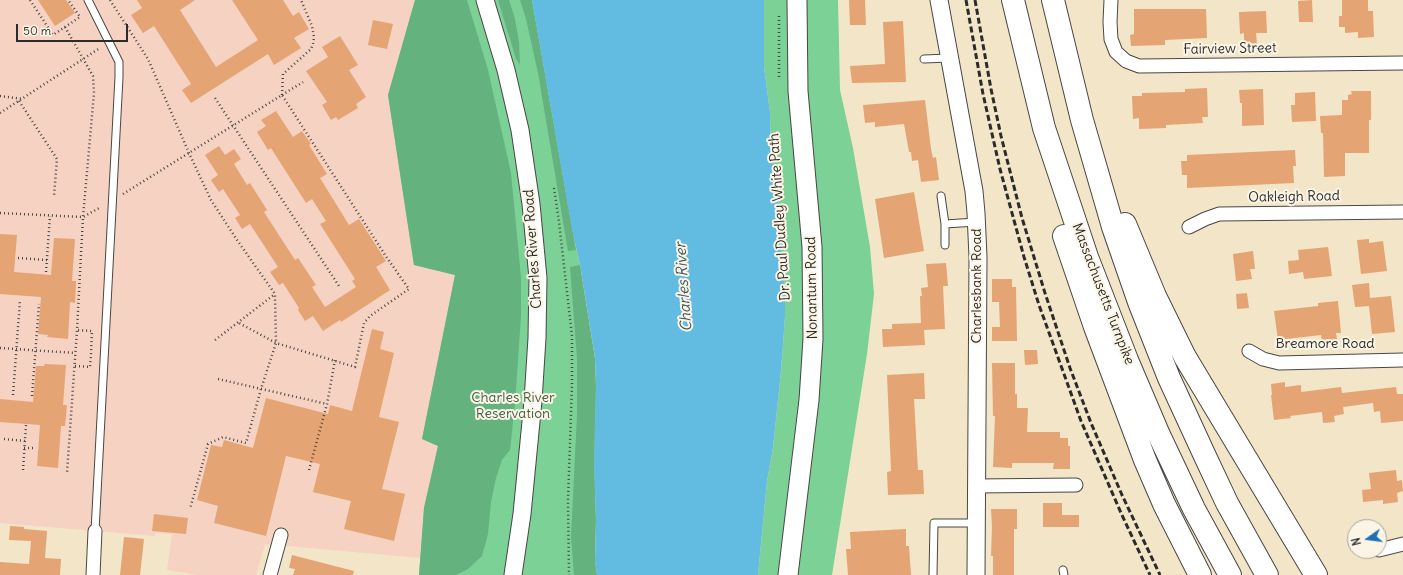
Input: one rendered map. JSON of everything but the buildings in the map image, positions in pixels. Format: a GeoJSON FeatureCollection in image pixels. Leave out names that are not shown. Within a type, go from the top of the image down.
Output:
{"type":"FeatureCollection","features":[{"type":"Feature","properties":{"kind":"highway","name":"Massachusetts Turnpike"},"geometry":{"type":"LineString","coordinates":[[1013,0],[1044,128],[1060,180],[1088,257],[1127,360],[1182,484],[1230,575]]}},
{"type":"Feature","properties":{"kind":"highway"},"geometry":{"type":"LineString","coordinates":[[1053,0],[1073,85],[1113,227],[1129,277],[1159,353],[1215,478],[1267,575]]}},
{"type":"Feature","properties":{"kind":"highway"},"geometry":{"type":"LineString","coordinates":[[1044,128],[1059,221],[1083,293],[1145,460],[1164,504],[1200,575]]}},
{"type":"Feature","properties":{"kind":"highway"},"geometry":{"type":"LineString","coordinates":[[1090,146],[1133,240],[1155,296],[1179,346],[1316,575]]}},
{"type":"Feature","properties":{"kind":"main road","name":"Nonantum Road"},"geometry":{"type":"LineString","coordinates":[[788,575],[809,400],[813,339],[812,247],[799,98],[796,0]]}},
{"type":"Feature","properties":{"kind":"street","name":"Charles River Road"},"geometry":{"type":"LineString","coordinates":[[485,0],[506,70],[520,130],[531,204],[538,278],[537,338],[533,401],[522,514],[513,575]]}},
{"type":"Feature","properties":{"kind":"street","name":"Charlesbank Road"},"geometry":{"type":"LineString","coordinates":[[939,0],[974,191],[976,222],[978,257],[976,575]]}},
{"type":"Feature","properties":{"kind":"street","name":"Fairview Street"},"geometry":{"type":"LineString","coordinates":[[1111,0],[1111,39],[1116,52],[1126,61],[1139,66],[1403,63]]}},
{"type":"Feature","properties":{"kind":"street","name":"Oakleigh Road"},"geometry":{"type":"LineString","coordinates":[[1189,227],[1219,214],[1403,212]]}},
{"type":"Feature","properties":{"kind":"street","name":"Breamore Road"},"geometry":{"type":"LineString","coordinates":[[1249,351],[1263,359],[1279,363],[1403,360]]}},
{"type":"Feature","properties":{"kind":"street"},"geometry":{"type":"LineString","coordinates":[[976,486],[1076,485]]}},
{"type":"Feature","properties":{"kind":"street"},"geometry":{"type":"LineString","coordinates":[[93,575],[96,531]]}},
{"type":"Feature","properties":{"kind":"street"},"geometry":{"type":"LineString","coordinates":[[270,575],[282,535]]}},
{"type":"Feature","properties":{"kind":"street"},"geometry":{"type":"LineString","coordinates":[[1387,548],[1402,544]]}},
{"type":"Feature","properties":{"kind":"lane"},"geometry":{"type":"LineString","coordinates":[[88,0],[118,62],[119,77],[96,531]]}},
{"type":"Feature","properties":{"kind":"lane"},"geometry":{"type":"LineString","coordinates":[[924,59],[949,58]]}},
{"type":"Feature","properties":{"kind":"lane"},"geometry":{"type":"LineString","coordinates":[[941,196],[945,224],[945,244]]}},
{"type":"Feature","properties":{"kind":"lane"},"geometry":{"type":"LineString","coordinates":[[945,224],[976,222]]}},
{"type":"Feature","properties":{"kind":"lane"},"geometry":{"type":"LineString","coordinates":[[933,575],[934,523],[976,523]]}},
{"type":"Feature","properties":{"kind":"path"},"geometry":{"type":"LineString","coordinates":[[30,0],[53,35],[80,18],[68,0]]}},
{"type":"Feature","properties":{"kind":"path"},"geometry":{"type":"LineString","coordinates":[[110,0],[148,59],[211,200],[275,294],[276,343],[246,443],[223,437],[208,444],[190,509]]}},
{"type":"Feature","properties":{"kind":"path"},"geometry":{"type":"LineString","coordinates":[[239,323],[276,343],[355,367],[364,323],[370,316],[409,290],[282,95],[283,74],[310,49],[313,44],[314,37],[312,26],[301,0]]}},
{"type":"Feature","properties":{"kind":"path"},"geometry":{"type":"LineString","coordinates":[[779,13],[780,80]]}},
{"type":"Feature","properties":{"kind":"path"},"geometry":{"type":"LineString","coordinates":[[65,27],[93,76],[94,93],[83,217],[75,366],[67,473]]}},
{"type":"Feature","properties":{"kind":"path"},"geometry":{"type":"LineString","coordinates":[[0,114],[109,42]]}},
{"type":"Feature","properties":{"kind":"path"},"geometry":{"type":"LineString","coordinates":[[0,213],[83,217],[113,200],[303,82]]}},
{"type":"Feature","properties":{"kind":"path"},"geometry":{"type":"LineString","coordinates":[[0,96],[23,99]]}},
{"type":"Feature","properties":{"kind":"path"},"geometry":{"type":"LineString","coordinates":[[215,98],[339,286]]}},
{"type":"Feature","properties":{"kind":"path"},"geometry":{"type":"LineString","coordinates":[[19,101],[57,159],[54,196]]}},
{"type":"Feature","properties":{"kind":"path"},"geometry":{"type":"LineString","coordinates":[[554,188],[560,222],[572,336],[568,501],[569,575]]}},
{"type":"Feature","properties":{"kind":"path"},"geometry":{"type":"LineString","coordinates":[[46,272],[50,216]]}},
{"type":"Feature","properties":{"kind":"path"},"geometry":{"type":"LineString","coordinates":[[18,258],[47,260]]}},
{"type":"Feature","properties":{"kind":"path"},"geometry":{"type":"LineString","coordinates":[[216,340],[275,294]]}},
{"type":"Feature","properties":{"kind":"path"},"geometry":{"type":"LineString","coordinates":[[13,395],[20,300]]}},
{"type":"Feature","properties":{"kind":"path"},"geometry":{"type":"LineString","coordinates":[[32,396],[39,304]]}},
{"type":"Feature","properties":{"kind":"path"},"geometry":{"type":"LineString","coordinates":[[75,366],[90,367],[91,354],[92,331],[77,330]]}},
{"type":"Feature","properties":{"kind":"path"},"geometry":{"type":"LineString","coordinates":[[0,348],[75,353]]}},
{"type":"Feature","properties":{"kind":"path"},"geometry":{"type":"LineString","coordinates":[[309,470],[327,404],[335,360]]}},
{"type":"Feature","properties":{"kind":"path"},"geometry":{"type":"LineString","coordinates":[[218,379],[327,404]]}},
{"type":"Feature","properties":{"kind":"path"},"geometry":{"type":"LineString","coordinates":[[23,470],[26,425]]}},
{"type":"Feature","properties":{"kind":"path"},"geometry":{"type":"LineString","coordinates":[[4,439],[25,441]]}},
{"type":"Feature","properties":{"kind":"path"},"geometry":{"type":"LineString","coordinates":[[24,448],[36,448]]}},
{"type":"Feature","properties":{"kind":"shaded area"},"geometry":{"type":"Polygon","coordinates":[[[0,0],[415,0],[388,95],[414,265],[455,275],[422,439],[438,446],[424,508],[420,558],[265,544],[256,575],[198,575],[167,570],[172,534],[155,533],[155,536],[0,523],[0,0]]]}},
{"type":"Feature","properties":{"kind":"green space","name":"Charles River Reservation"},"geometry":{"type":"Polygon","coordinates":[[[415,0],[532,0],[572,229],[580,265],[596,386],[595,561],[597,575],[419,575],[424,508],[438,446],[422,439],[455,275],[414,265],[388,95],[415,0]]]}},
{"type":"Feature","properties":{"kind":"green space"},"geometry":{"type":"Polygon","coordinates":[[[415,0],[467,0],[488,70],[511,173],[521,277],[521,316],[515,404],[510,450],[502,460],[496,478],[491,502],[488,534],[482,556],[468,569],[456,575],[419,575],[424,508],[438,446],[422,439],[455,275],[414,265],[388,95],[415,0]]]}},
{"type":"Feature","properties":{"kind":"green space"},"geometry":{"type":"Polygon","coordinates":[[[498,0],[509,0],[515,19],[519,42],[520,65],[516,59],[498,0]]]}},
{"type":"Feature","properties":{"kind":"green space"},"geometry":{"type":"Polygon","coordinates":[[[520,0],[532,0],[576,250],[568,251],[538,73],[526,19],[520,0]]]}},
{"type":"Feature","properties":{"kind":"green space"},"geometry":{"type":"Polygon","coordinates":[[[764,0],[838,0],[840,90],[853,148],[870,247],[874,294],[867,354],[832,575],[758,575],[767,481],[773,448],[785,317],[785,290],[780,238],[780,214],[771,153],[770,112],[764,67],[764,0]]]}},
{"type":"Feature","properties":{"kind":"green space"},"geometry":{"type":"Polygon","coordinates":[[[580,265],[595,358],[596,386],[594,464],[596,520],[595,561],[597,575],[574,575],[571,537],[577,415],[577,359],[570,267],[580,265]]]}},
{"type":"Feature","properties":{"kind":"water","name":"Charles River"},"geometry":{"type":"Polygon","coordinates":[[[532,0],[764,0],[764,67],[770,112],[771,153],[780,214],[780,238],[785,290],[785,317],[773,448],[767,481],[758,575],[597,575],[595,561],[596,520],[594,464],[596,386],[595,358],[580,265],[572,229],[532,0]]]}},
{"type":"Feature","properties":{"kind":"railway"},"geometry":{"type":"LineString","coordinates":[[966,0],[983,94],[1000,169],[1039,305],[1081,421],[1150,575]]}},
{"type":"Feature","properties":{"kind":"railway"},"geometry":{"type":"LineString","coordinates":[[975,0],[1001,136],[1022,218],[1045,293],[1070,368],[1091,423],[1122,495],[1160,575]]}}]}
